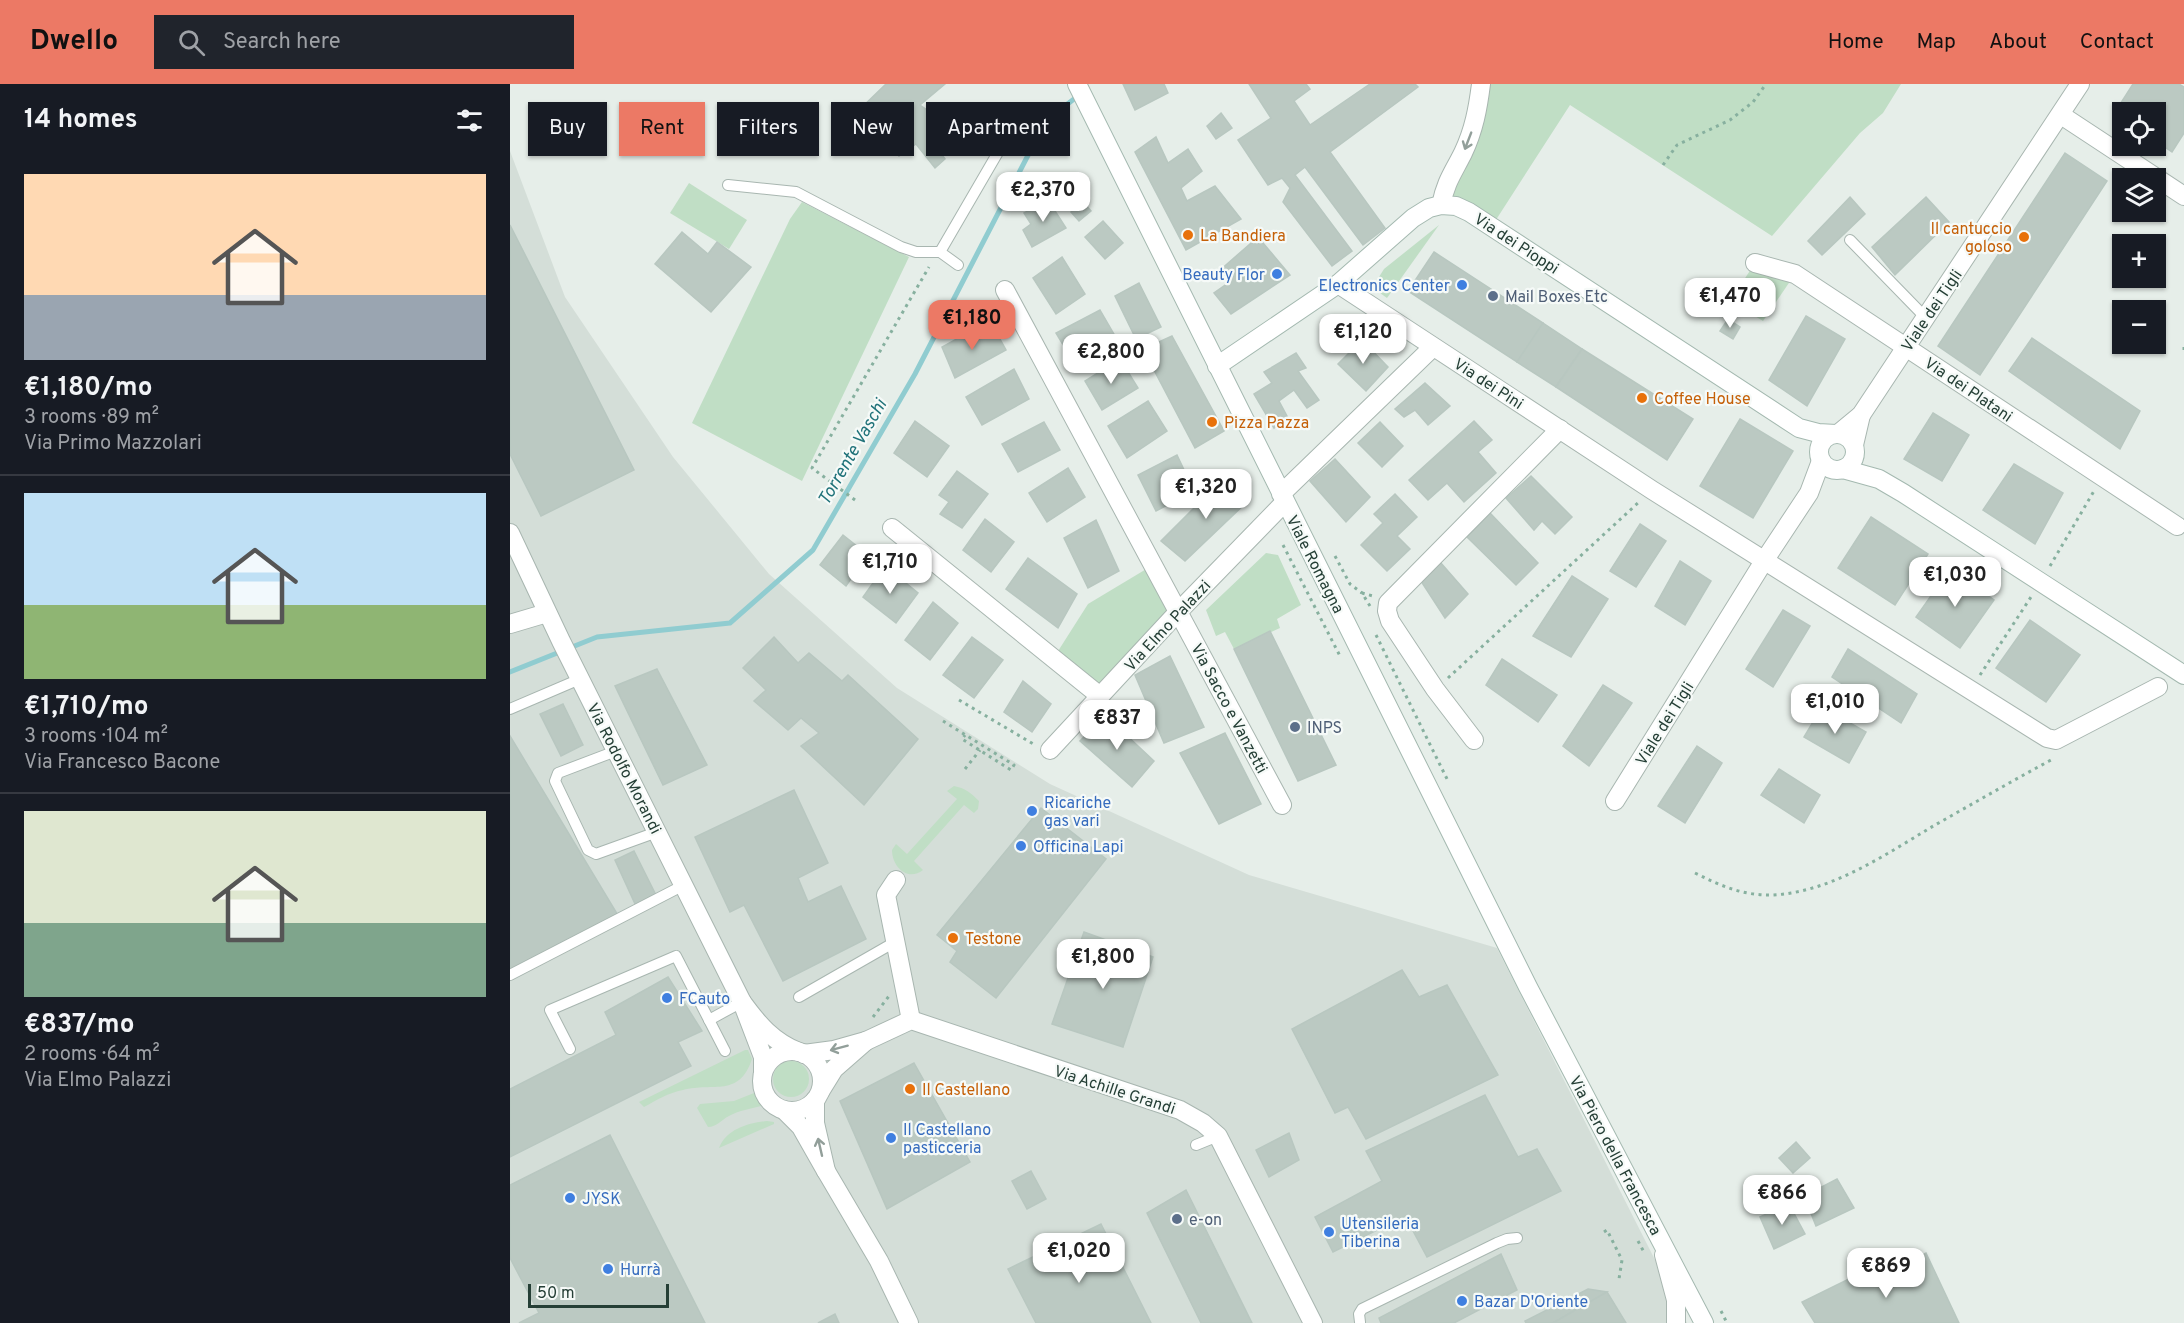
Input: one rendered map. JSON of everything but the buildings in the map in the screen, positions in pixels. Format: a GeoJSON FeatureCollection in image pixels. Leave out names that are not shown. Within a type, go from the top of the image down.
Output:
{"type":"FeatureCollection","features":[{"type":"Feature","properties":{"kind":"street","name":"Viale Romagna"},"geometry":{"type":"LineString","coordinates":[[1077,84],[1528,987]]}},
{"type":"Feature","properties":{"kind":"street"},"geometry":{"type":"LineString","coordinates":[[1217,366],[1338,284],[1413,218],[1430,208],[1441,205],[1445,185],[1464,151],[1477,118],[1481,84]]}},
{"type":"Feature","properties":{"kind":"street","name":"Viale dei Tigli"},"geometry":{"type":"LineString","coordinates":[[1829,464],[1821,442],[1830,435],[1837,434],[1861,415],[2080,84]]}},
{"type":"Feature","properties":{"kind":"street"},"geometry":{"type":"LineString","coordinates":[[2061,115],[2184,196]]}},
{"type":"Feature","properties":{"kind":"street","name":"Via dei Pioppi"},"geometry":{"type":"LineString","coordinates":[[1441,205],[1456,206],[1465,218],[1700,371],[1799,428],[1818,433],[1837,434]]}},
{"type":"Feature","properties":{"kind":"street","name":"Via dei Platani"},"geometry":{"type":"LineString","coordinates":[[1755,263],[1795,274],[2177,526]]}},
{"type":"Feature","properties":{"kind":"street","name":"Via dei Pini"},"geometry":{"type":"LineString","coordinates":[[1338,284],[1764,561]]}},
{"type":"Feature","properties":{"kind":"street","name":"Via Sacco e Vanzetti"},"geometry":{"type":"LineString","coordinates":[[1005,290],[1282,805]]}},
{"type":"Feature","properties":{"kind":"street","name":"Via Elmo Palazzi"},"geometry":{"type":"LineString","coordinates":[[1050,750],[1283,498],[1433,347]]}},
{"type":"Feature","properties":{"kind":"street","name":"Viale dei Tigli"},"geometry":{"type":"LineString","coordinates":[[1829,464],[1852,462],[1861,415]]}},
{"type":"Feature","properties":{"kind":"street","name":"Via dei Pioppi"},"geometry":{"type":"LineString","coordinates":[[1799,428],[1829,464]]}},
{"type":"Feature","properties":{"kind":"street"},"geometry":{"type":"LineString","coordinates":[[1474,741],[1435,689],[1390,621],[1387,611],[1388,603],[1560,429]]}},
{"type":"Feature","properties":{"kind":"street"},"geometry":{"type":"LineString","coordinates":[[1837,434],[1846,436],[1879,479]]}},
{"type":"Feature","properties":{"kind":"street"},"geometry":{"type":"LineString","coordinates":[[1829,464],[1879,479],[2105,622],[2184,675]]}},
{"type":"Feature","properties":{"kind":"street","name":"Viale dei Tigli"},"geometry":{"type":"LineString","coordinates":[[1615,801],[1764,561],[1829,464]]}},
{"type":"Feature","properties":{"kind":"street"},"geometry":{"type":"LineString","coordinates":[[892,528],[1100,696]]}},
{"type":"Feature","properties":{"kind":"street","name":"Via Rodolfo Morandi"},"geometry":{"type":"LineString","coordinates":[[510,533],[547,613],[742,1002],[760,1046],[764,1071]]}},
{"type":"Feature","properties":{"kind":"street"},"geometry":{"type":"LineString","coordinates":[[1764,561],[2029,729],[2047,738],[2056,740],[2158,687]]}},
{"type":"Feature","properties":{"kind":"street"},"geometry":{"type":"LineString","coordinates":[[510,624],[547,613]]}},
{"type":"Feature","properties":{"kind":"street"},"geometry":{"type":"LineString","coordinates":[[896,880],[886,895],[911,1020],[866,1041],[834,1050],[802,1053],[790,1051],[777,1055],[764,1071],[762,1078],[764,1093],[774,1105],[784,1110],[801,1127],[879,1261],[909,1323]]}},
{"type":"Feature","properties":{"kind":"street","name":"Via Piero della Francesca"},"geometry":{"type":"LineString","coordinates":[[1528,987],[1704,1323]]}},
{"type":"Feature","properties":{"kind":"street","name":"Via Rodolfo Morandi"},"geometry":{"type":"LineString","coordinates":[[742,1002],[769,1035],[781,1044],[802,1053]]}},
{"type":"Feature","properties":{"kind":"street","name":"Via Achille Grandi"},"geometry":{"type":"LineString","coordinates":[[911,1020],[1180,1110],[1203,1123],[1218,1136],[1313,1323]]}},
{"type":"Feature","properties":{"kind":"street"},"geometry":{"type":"LineString","coordinates":[[784,1110],[803,1108],[816,1097],[834,1069],[866,1041]]}},
{"type":"Feature","properties":{"kind":"street"},"geometry":{"type":"LineString","coordinates":[[802,1053],[814,1062],[820,1074],[815,1123],[826,1171]]}},
{"type":"Feature","properties":{"kind":"street"},"geometry":{"type":"LineString","coordinates":[[1661,1241],[1676,1300],[1676,1323]]}},
{"type":"Feature","properties":{"kind":"lane"},"geometry":{"type":"LineString","coordinates":[[940,252],[996,156]]}},
{"type":"Feature","properties":{"kind":"lane"},"geometry":{"type":"LineString","coordinates":[[728,185],[796,192],[901,247],[916,252],[940,252],[958,265]]}},
{"type":"Feature","properties":{"kind":"lane"},"geometry":{"type":"LineString","coordinates":[[1850,240],[1926,318]]}},
{"type":"Feature","properties":{"kind":"lane"},"geometry":{"type":"LineString","coordinates":[[510,710],[578,675]]}},
{"type":"Feature","properties":{"kind":"lane"},"geometry":{"type":"LineString","coordinates":[[616,752],[558,773],[555,781],[588,850],[596,854],[657,832]]}},
{"type":"Feature","properties":{"kind":"lane"},"geometry":{"type":"LineString","coordinates":[[510,975],[684,885]]}},
{"type":"Feature","properties":{"kind":"lane"},"geometry":{"type":"LineString","coordinates":[[799,997],[895,942]]}},
{"type":"Feature","properties":{"kind":"lane"},"geometry":{"type":"LineString","coordinates":[[570,1049],[550,1010],[676,956],[725,1051]]}},
{"type":"Feature","properties":{"kind":"lane"},"geometry":{"type":"LineString","coordinates":[[709,1020],[742,1002]]}},
{"type":"Feature","properties":{"kind":"lane"},"geometry":{"type":"LineString","coordinates":[[1196,1145],[1218,1136]]}},
{"type":"Feature","properties":{"kind":"lane"},"geometry":{"type":"LineString","coordinates":[[1360,1322],[1359,1314],[1362,1310],[1497,1243],[1517,1238]]}},
{"type":"Feature","properties":{"kind":"path"},"geometry":{"type":"LineString","coordinates":[[1663,165],[1677,145],[1730,120],[1753,102],[1766,84]]}},
{"type":"Feature","properties":{"kind":"path"},"geometry":{"type":"LineString","coordinates":[[855,500],[812,468],[933,261]]}},
{"type":"Feature","properties":{"kind":"path"},"geometry":{"type":"LineString","coordinates":[[1435,689],[1652,490]]}},
{"type":"Feature","properties":{"kind":"path"},"geometry":{"type":"LineString","coordinates":[[1370,615],[1370,607],[1362,593],[1378,597],[1388,603]]}},
{"type":"Feature","properties":{"kind":"path"},"geometry":{"type":"LineString","coordinates":[[1375,633],[1453,791]]}},
{"type":"Feature","properties":{"kind":"path"},"geometry":{"type":"LineString","coordinates":[[959,700],[1027,741],[1048,752],[1050,750]]}},
{"type":"Feature","properties":{"kind":"path"},"geometry":{"type":"LineString","coordinates":[[944,722],[1014,765],[1011,770],[962,739],[965,735]]}},
{"type":"Feature","properties":{"kind":"path"},"geometry":{"type":"LineString","coordinates":[[1695,873],[1726,888],[1745,893],[1773,895],[1811,890],[1867,864],[2051,760],[2056,740]]}},
{"type":"Feature","properties":{"kind":"path"},"geometry":{"type":"LineString","coordinates":[[965,769],[980,750]]}},
{"type":"Feature","properties":{"kind":"path"},"geometry":{"type":"LineString","coordinates":[[1604,1232],[1607,1230],[1622,1260],[1619,1279]]}},
{"type":"Feature","properties":{"kind":"shaded area"},"geometry":{"type":"Polygon","coordinates":[[[510,151],[565,297],[673,457],[769,574],[897,688],[1050,784],[1249,875],[1497,948],[1687,1323],[510,1323],[510,151]]]}},
{"type":"Feature","properties":{"kind":"green space"},"geometry":{"type":"Polygon","coordinates":[[[1481,84],[1901,84],[1883,113],[1860,133],[1772,236],[1570,105],[1492,226],[1456,206],[1445,185],[1481,84]]]}},
{"type":"Feature","properties":{"kind":"green space"},"geometry":{"type":"Polygon","coordinates":[[[689,183],[747,220],[729,249],[670,213],[689,183]]]}},
{"type":"Feature","properties":{"kind":"green space"},"geometry":{"type":"Polygon","coordinates":[[[802,202],[909,257],[802,481],[692,423],[790,219],[802,202]]]}},
{"type":"Feature","properties":{"kind":"green space"},"geometry":{"type":"Polygon","coordinates":[[[1439,225],[1387,298],[1380,293],[1379,277],[1384,269],[1439,225]]]}},
{"type":"Feature","properties":{"kind":"green space"},"geometry":{"type":"Polygon","coordinates":[[[1755,263],[1795,274],[1763,321],[1730,301],[1755,263]]]}},
{"type":"Feature","properties":{"kind":"green space"},"geometry":{"type":"Polygon","coordinates":[[[1266,553],[1278,555],[1301,605],[1277,619],[1280,628],[1234,649],[1225,632],[1216,636],[1206,610],[1266,553]]]}},
{"type":"Feature","properties":{"kind":"green space"},"geometry":{"type":"Polygon","coordinates":[[[1153,565],[1178,612],[1100,696],[1053,659],[1088,604],[1153,565]]]}},
{"type":"Feature","properties":{"kind":"green space"},"geometry":{"type":"Polygon","coordinates":[[[954,786],[976,798],[979,801],[978,809],[974,813],[964,805],[914,861],[923,870],[912,874],[902,871],[895,862],[892,850],[896,844],[907,854],[957,799],[947,791],[954,786]]]}},
{"type":"Feature","properties":{"kind":"green space"},"geometry":{"type":"Polygon","coordinates":[[[748,1050],[752,1059],[747,1071],[733,1084],[678,1091],[644,1107],[639,1102],[748,1050]]]}},
{"type":"Feature","properties":{"kind":"green space"},"geometry":{"type":"Polygon","coordinates":[[[791,1061],[804,1066],[809,1079],[804,1092],[791,1097],[778,1092],[773,1079],[778,1066],[791,1061]]]}},
{"type":"Feature","properties":{"kind":"green space"},"geometry":{"type":"Polygon","coordinates":[[[754,1093],[761,1106],[733,1114],[711,1127],[708,1127],[697,1108],[700,1104],[734,1101],[754,1093]]]}},
{"type":"Feature","properties":{"kind":"green space"},"geometry":{"type":"Polygon","coordinates":[[[767,1121],[774,1122],[774,1124],[719,1148],[727,1136],[739,1128],[767,1121]]]}},
{"type":"Feature","properties":{"kind":"waterway","name":"Torrente Vaschi"},"geometry":{"type":"LineString","coordinates":[[510,672],[597,637],[730,623],[813,550],[915,374],[1038,136],[1057,112],[1078,96]]}},
{"type":"Feature","properties":{"kind":"place","name":"La Bandiera"},"geometry":{"type":"Point","coordinates":[1188,235]}},
{"type":"Feature","properties":{"kind":"place","name":"Il cantuccio goloso"},"geometry":{"type":"Point","coordinates":[2024,237]}},
{"type":"Feature","properties":{"kind":"place","name":"Beauty Flor"},"geometry":{"type":"Point","coordinates":[1277,274]}},
{"type":"Feature","properties":{"kind":"place","name":"Electronics Center"},"geometry":{"type":"Point","coordinates":[1462,285]}},
{"type":"Feature","properties":{"kind":"place","name":"Mail Boxes Etc"},"geometry":{"type":"Point","coordinates":[1493,296]}},
{"type":"Feature","properties":{"kind":"place","name":"Coffee House"},"geometry":{"type":"Point","coordinates":[1642,398]}},
{"type":"Feature","properties":{"kind":"place","name":"Pizza Pazza"},"geometry":{"type":"Point","coordinates":[1212,422]}},
{"type":"Feature","properties":{"kind":"place","name":"INPS"},"geometry":{"type":"Point","coordinates":[1295,727]}},
{"type":"Feature","properties":{"kind":"place","name":"Ricariche gas vari"},"geometry":{"type":"Point","coordinates":[1032,811]}},
{"type":"Feature","properties":{"kind":"place","name":"Officina Lapi"},"geometry":{"type":"Point","coordinates":[1021,846]}},
{"type":"Feature","properties":{"kind":"place","name":"Testone"},"geometry":{"type":"Point","coordinates":[953,938]}},
{"type":"Feature","properties":{"kind":"place","name":"FCauto"},"geometry":{"type":"Point","coordinates":[667,998]}},
{"type":"Feature","properties":{"kind":"place","name":"Il Castellano"},"geometry":{"type":"Point","coordinates":[910,1089]}},
{"type":"Feature","properties":{"kind":"place","name":"Il Castellano pasticceria"},"geometry":{"type":"Point","coordinates":[891,1138]}},
{"type":"Feature","properties":{"kind":"place","name":"JYSK"},"geometry":{"type":"Point","coordinates":[570,1198]}},
{"type":"Feature","properties":{"kind":"place","name":"e-on"},"geometry":{"type":"Point","coordinates":[1177,1219]}},
{"type":"Feature","properties":{"kind":"place","name":"Utensileria Tiberina"},"geometry":{"type":"Point","coordinates":[1329,1232]}},
{"type":"Feature","properties":{"kind":"place","name":"Hurrà"},"geometry":{"type":"Point","coordinates":[608,1269]}},
{"type":"Feature","properties":{"kind":"place","name":"Bazar D'Oriente"},"geometry":{"type":"Point","coordinates":[1462,1301]}}]}
